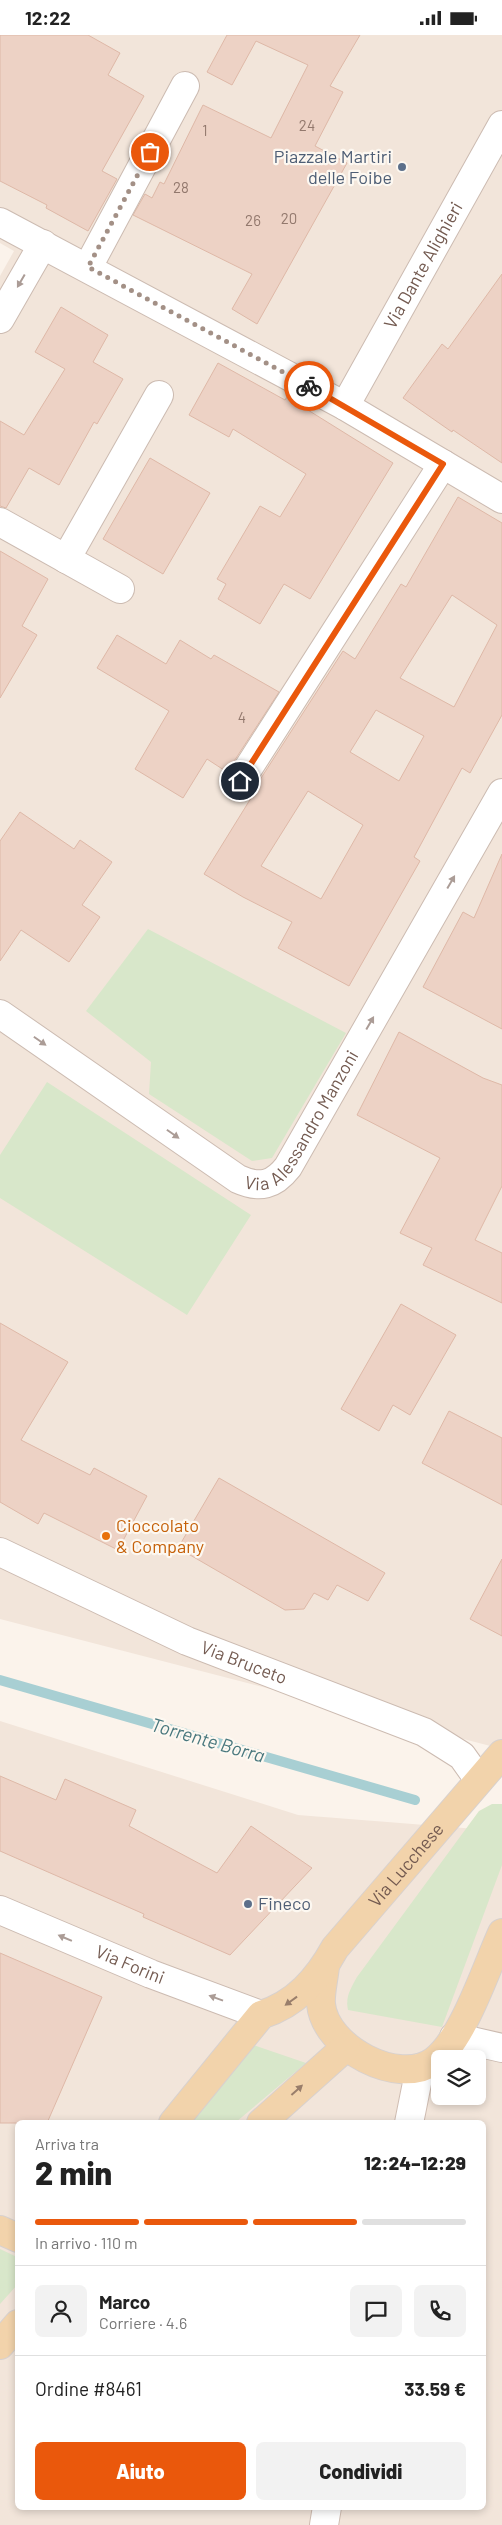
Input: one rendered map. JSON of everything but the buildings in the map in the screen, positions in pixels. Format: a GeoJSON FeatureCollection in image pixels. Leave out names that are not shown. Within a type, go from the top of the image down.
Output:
{"type":"FeatureCollection","features":[{"type":"Feature","properties":{"kind":"main road","name":"Via Lucchese"},"geometry":{"type":"LineString","coordinates":[[325,1967],[336,1948],[493,1768]]}},
{"type":"Feature","properties":{"kind":"main road"},"geometry":{"type":"LineString","coordinates":[[325,1967],[321,2005],[333,2034],[346,2047],[378,2064],[420,2068],[434,2061],[454,2037],[502,1933]]}},
{"type":"Feature","properties":{"kind":"main road"},"geometry":{"type":"LineString","coordinates":[[175,2120],[262,2015],[279,2009],[295,1999],[325,1967]]}},
{"type":"Feature","properties":{"kind":"main road"},"geometry":{"type":"LineString","coordinates":[[264,2120],[346,2047]]}},
{"type":"Feature","properties":{"kind":"main road"},"geometry":{"type":"LineString","coordinates":[[0,2230],[15,2237]]}},
{"type":"Feature","properties":{"kind":"main road"},"geometry":{"type":"LineString","coordinates":[[0,2345],[15,2328]]}},
{"type":"Feature","properties":{"kind":"street"},"geometry":{"type":"LineString","coordinates":[[88,267],[185,86]]}},
{"type":"Feature","properties":{"kind":"street","name":"Via Dante Alighieri"},"geometry":{"type":"LineString","coordinates":[[345,406],[502,125]]}},
{"type":"Feature","properties":{"kind":"street"},"geometry":{"type":"LineString","coordinates":[[0,222],[43,243],[345,406],[502,499]]}},
{"type":"Feature","properties":{"kind":"street"},"geometry":{"type":"LineString","coordinates":[[0,319],[43,243]]}},
{"type":"Feature","properties":{"kind":"street"},"geometry":{"type":"LineString","coordinates":[[66,559],[159,395]]}},
{"type":"Feature","properties":{"kind":"street"},"geometry":{"type":"LineString","coordinates":[[240,781],[443,464]]}},
{"type":"Feature","properties":{"kind":"street"},"geometry":{"type":"LineString","coordinates":[[0,522],[120,589]]}},
{"type":"Feature","properties":{"kind":"street","name":"Via Alessandro Manzoni"},"geometry":{"type":"LineString","coordinates":[[0,1014],[238,1179],[248,1183],[269,1185],[277,1180],[288,1167],[502,793]]}},
{"type":"Feature","properties":{"kind":"street","name":"Via Bruceto"},"geometry":{"type":"LineString","coordinates":[[0,1552],[187,1641],[424,1732],[462,1756],[493,1768]]}},
{"type":"Feature","properties":{"kind":"street","name":"Via Forini"},"geometry":{"type":"LineString","coordinates":[[0,1909],[151,1974],[262,2015]]}},
{"type":"Feature","properties":{"kind":"street"},"geometry":{"type":"LineString","coordinates":[[454,2037],[502,2048]]}},
{"type":"Feature","properties":{"kind":"street"},"geometry":{"type":"LineString","coordinates":[[410,2120],[420,2068]]}},
{"type":"Feature","properties":{"kind":"street"},"geometry":{"type":"LineString","coordinates":[[324,2525],[326,2510]]}},
{"type":"Feature","properties":{"kind":"shaded area"},"geometry":{"type":"Polygon","coordinates":[[[0,35],[502,35],[502,1749],[0,1619],[0,276],[14,251],[0,243],[0,35]]]}},
{"type":"Feature","properties":{"kind":"shaded area"},"geometry":{"type":"Polygon","coordinates":[[[0,1721],[298,1815],[502,1831],[502,2525],[0,2525],[0,1721]]]}},
{"type":"Feature","properties":{"kind":"green space"},"geometry":{"type":"Polygon","coordinates":[[[148,929],[346,1033],[272,1158],[252,1161],[149,1094],[151,1062],[86,1011],[148,929]]]}},
{"type":"Feature","properties":{"kind":"green space"},"geometry":{"type":"Polygon","coordinates":[[[47,1082],[251,1215],[187,1315],[0,1198],[0,1155],[47,1082]]]}},
{"type":"Feature","properties":{"kind":"green space"},"geometry":{"type":"Polygon","coordinates":[[[492,1804],[502,1804],[502,1865],[442,2027],[348,2010],[348,1997],[357,1977],[479,1811],[492,1804]]]}},
{"type":"Feature","properties":{"kind":"green space"},"geometry":{"type":"Polygon","coordinates":[[[253,2045],[306,2063],[238,2120],[192,2120],[253,2045]]]}},
{"type":"Feature","properties":{"kind":"green space"},"geometry":{"type":"Polygon","coordinates":[[[0,2249],[15,2256],[15,2287],[0,2304],[0,2249]]]}},
{"type":"Feature","properties":{"kind":"waterway","name":"Torrente Borra"},"geometry":{"type":"LineString","coordinates":[[0,1680],[415,1800]]}},
{"type":"Feature","properties":{"kind":"way so far"},"geometry":{"type":"LineString","coordinates":[[150,152],[88,267],[309,386]]}},
{"type":"Feature","properties":{"kind":"place","name":"Piazzale Martiri delle Foibe"},"geometry":{"type":"Point","coordinates":[402,167]}},
{"type":"Feature","properties":{"kind":"place","name":"Cioccolato & Company"},"geometry":{"type":"Point","coordinates":[106,1536]}},
{"type":"Feature","properties":{"kind":"place","name":"Fineco"},"geometry":{"type":"Point","coordinates":[248,1904]}},
{"type":"Feature","properties":{"kind":"route"},"geometry":{"type":"LineString","coordinates":[[240,781],[443,464],[309,386]]}}]}
